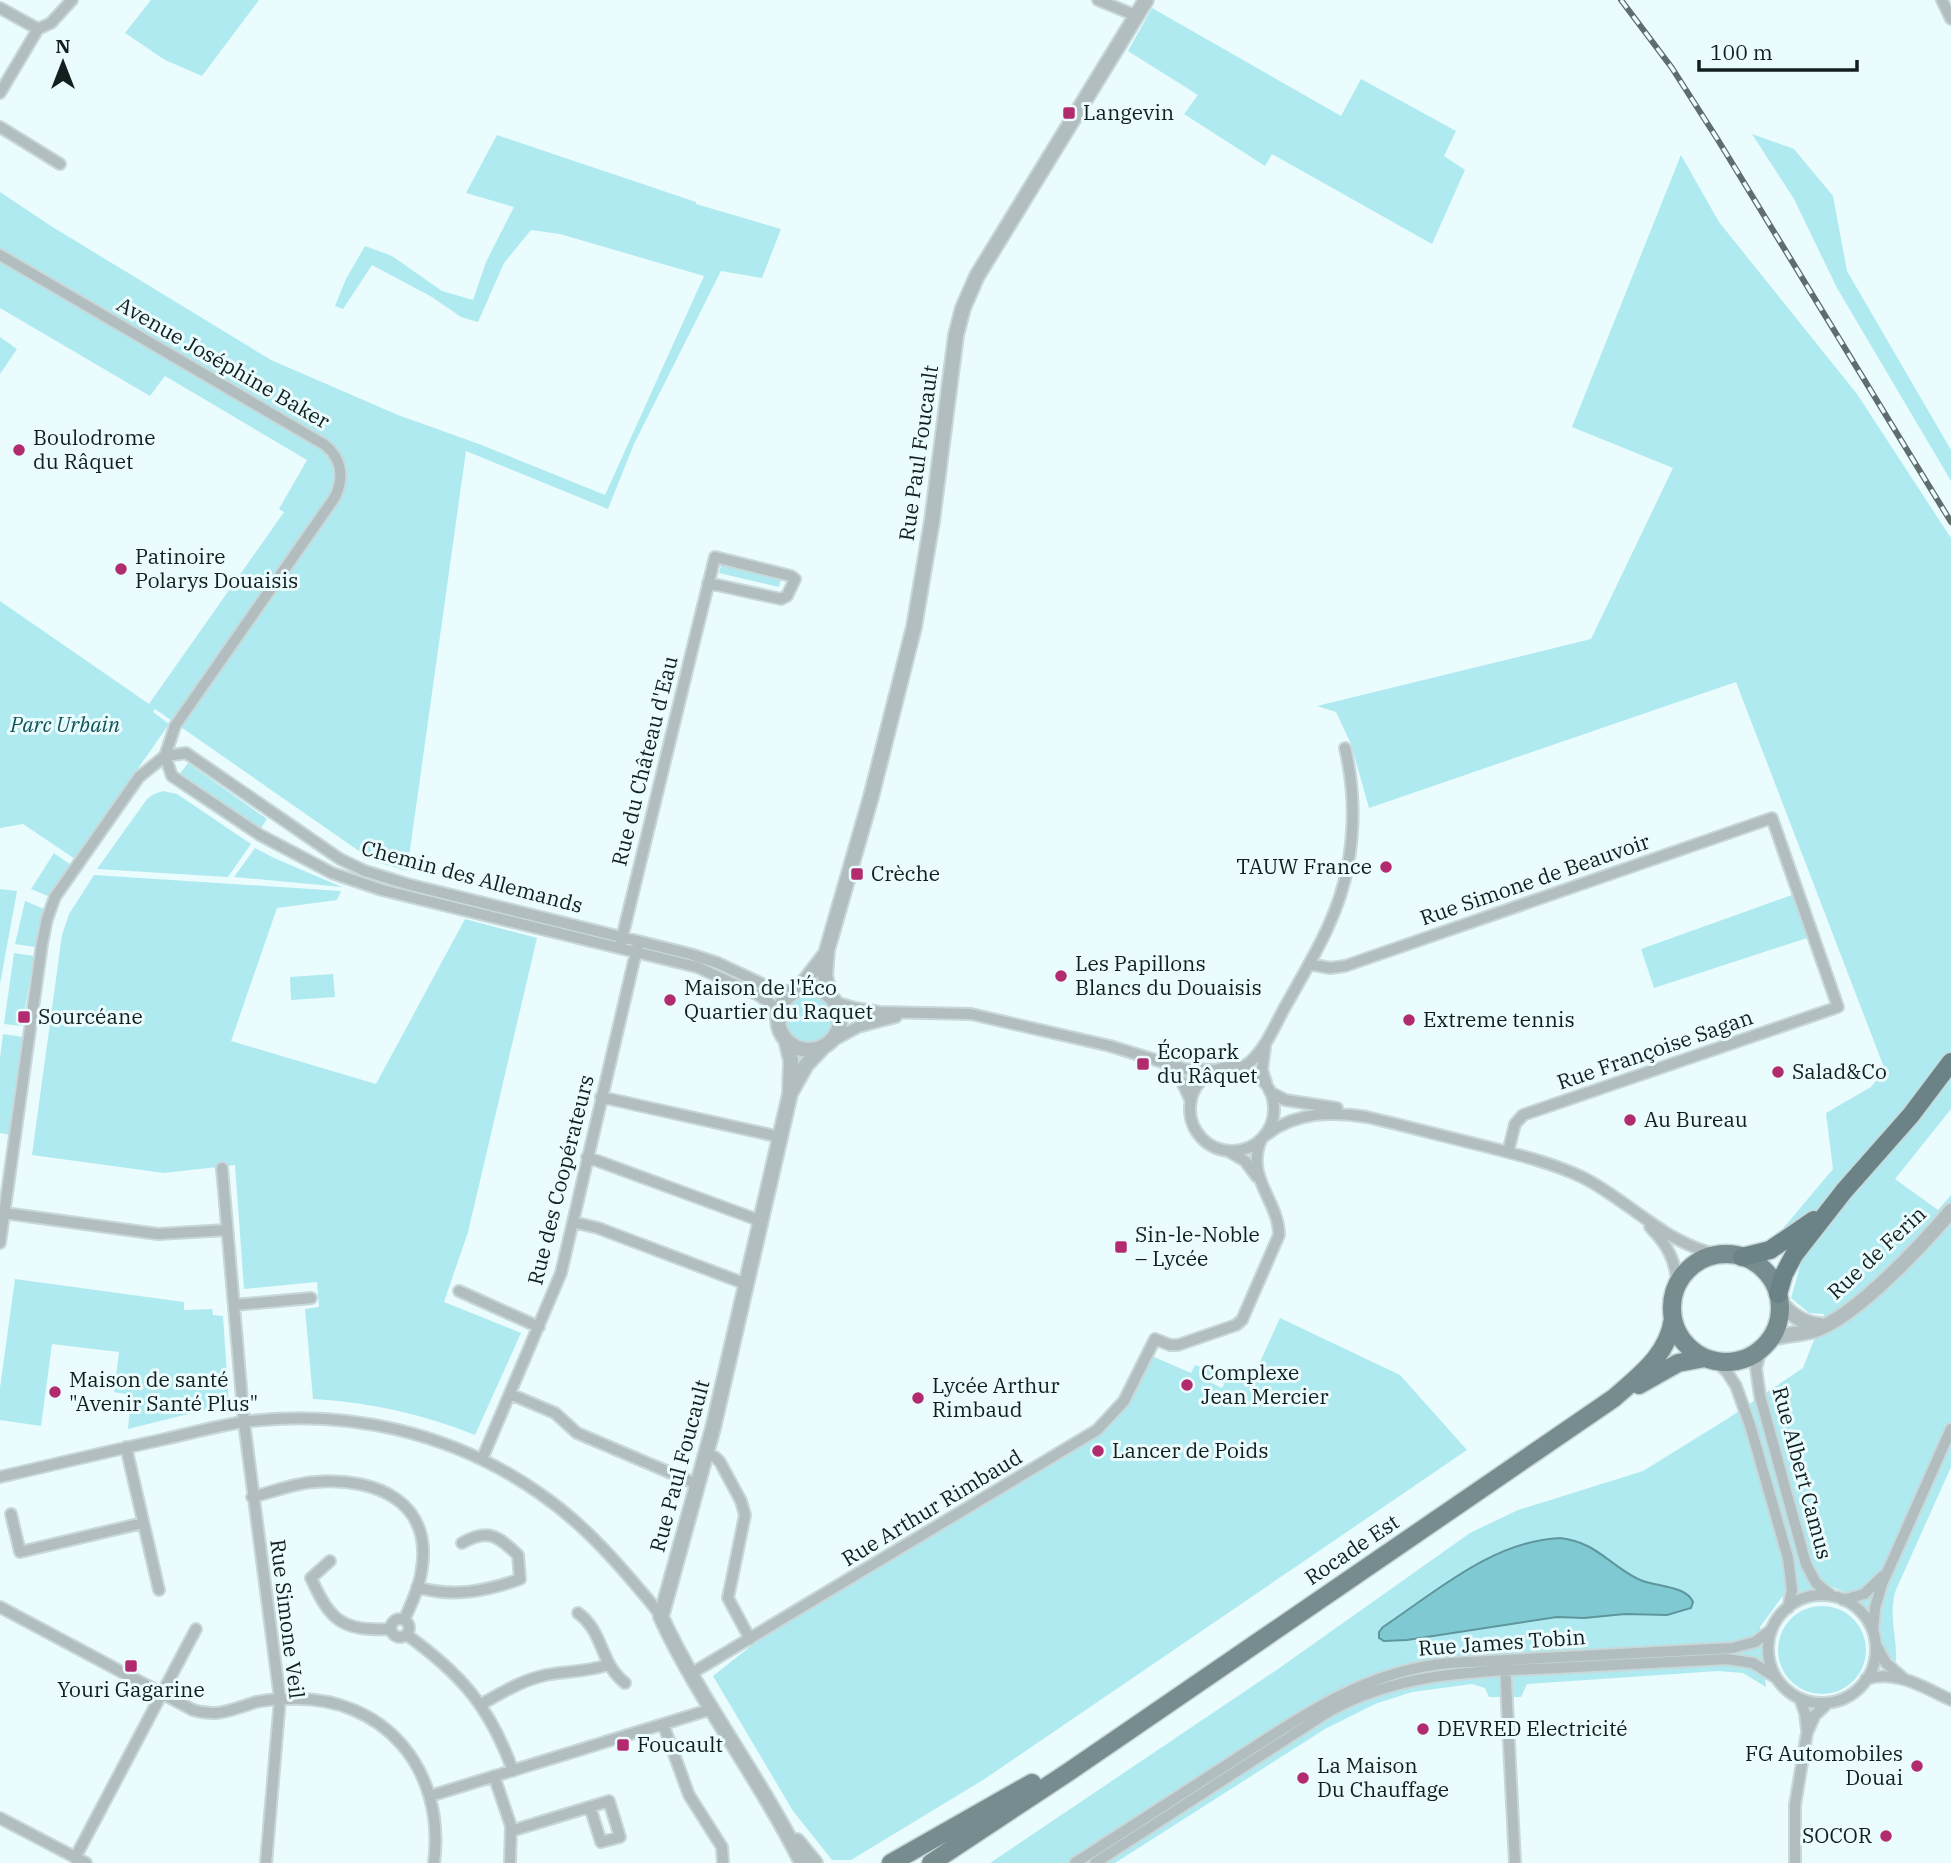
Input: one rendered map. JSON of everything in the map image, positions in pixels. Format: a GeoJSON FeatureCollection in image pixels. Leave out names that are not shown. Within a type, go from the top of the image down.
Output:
{"type":"FeatureCollection","features":[{"type":"Feature","properties":{"kind":"highway"},"geometry":{"type":"LineString","coordinates":[[1779,1298],[1791,1260],[1844,1191],[1911,1115],[1951,1062]]}},
{"type":"Feature","properties":{"kind":"highway"},"geometry":{"type":"LineString","coordinates":[[1742,1257],[1765,1252],[1783,1242],[1808,1224],[1844,1191]]}},
{"type":"Feature","properties":{"kind":"main road"},"geometry":{"type":"LineString","coordinates":[[1720,1255],[1742,1257],[1765,1271],[1779,1298],[1778,1321],[1766,1344],[1740,1361],[1710,1360],[1686,1345],[1679,1336],[1673,1319],[1672,1302],[1677,1286],[1693,1266],[1706,1258],[1720,1255]]}},
{"type":"Feature","properties":{"kind":"main road","name":"Rocade Est"},"geometry":{"type":"LineString","coordinates":[[1614,1398],[1643,1373],[1662,1350],[1671,1331],[1673,1319]]}},
{"type":"Feature","properties":{"kind":"main road","name":"Rocade Est"},"geometry":{"type":"LineString","coordinates":[[931,1863],[1614,1398],[1678,1363],[1710,1360]]}},
{"type":"Feature","properties":{"kind":"main road","name":"Rocade Est"},"geometry":{"type":"LineString","coordinates":[[891,1863],[1115,1739]]}},
{"type":"Feature","properties":{"kind":"street"},"geometry":{"type":"LineString","coordinates":[[0,93],[38,29],[51,23],[72,0]]}},
{"type":"Feature","properties":{"kind":"street"},"geometry":{"type":"LineString","coordinates":[[1098,0],[1137,16]]}},
{"type":"Feature","properties":{"kind":"street","name":"Rue Paul Foucault"},"geometry":{"type":"LineString","coordinates":[[832,998],[825,975],[827,950],[871,797],[914,627],[932,521],[960,315],[977,276],[1146,0]]}},
{"type":"Feature","properties":{"kind":"street"},"geometry":{"type":"LineString","coordinates":[[0,8],[38,29]]}},
{"type":"Feature","properties":{"kind":"street"},"geometry":{"type":"LineString","coordinates":[[0,127],[60,164]]}},
{"type":"Feature","properties":{"kind":"street","name":"Avenue Joséphine Baker"},"geometry":{"type":"LineString","coordinates":[[0,256],[325,445],[335,456],[339,466],[341,482],[335,497],[175,726],[165,756]]}},
{"type":"Feature","properties":{"kind":"street","name":"Rue du Château d'Eau"},"geometry":{"type":"LineString","coordinates":[[621,942],[708,583],[715,557],[795,579],[787,596],[781,599],[708,583]]}},
{"type":"Feature","properties":{"kind":"street"},"geometry":{"type":"LineString","coordinates":[[913,1013],[865,1024],[813,1050],[801,1049],[786,1040],[779,1027],[778,1016],[783,1003],[796,991],[816,988],[832,998],[872,1011],[971,1014],[1190,1070],[1217,1070],[1248,1064],[1267,1041],[1333,918],[1348,866],[1353,807],[1345,748]]}},
{"type":"Feature","properties":{"kind":"street","name":"Chemin des Allemands"},"geometry":{"type":"LineString","coordinates":[[621,942],[365,871],[334,856],[186,753],[165,756],[172,776],[261,835],[332,873],[382,890],[638,946],[709,960],[774,989],[796,991]]}},
{"type":"Feature","properties":{"kind":"street"},"geometry":{"type":"LineString","coordinates":[[0,1243],[6,1164],[44,930],[51,905],[139,777],[165,756]]}},
{"type":"Feature","properties":{"kind":"street","name":"Rue Simone de Beauvoir"},"geometry":{"type":"LineString","coordinates":[[1308,964],[1330,968],[1345,965],[1772,818],[1838,1007]]}},
{"type":"Feature","properties":{"kind":"street","name":"Chemin des Allemands"},"geometry":{"type":"LineString","coordinates":[[638,946],[730,981],[763,998],[778,1016]]}},
{"type":"Feature","properties":{"kind":"street","name":"Rue des Coopérateurs"},"geometry":{"type":"LineString","coordinates":[[482,1459],[559,1280],[638,946]]}},
{"type":"Feature","properties":{"kind":"street","name":"Rue Paul Foucault"},"geometry":{"type":"LineString","coordinates":[[796,991],[827,950]]}},
{"type":"Feature","properties":{"kind":"street"},"geometry":{"type":"LineString","coordinates":[[827,1044],[837,1033],[841,1022],[832,998]]}},
{"type":"Feature","properties":{"kind":"street","name":"Rue Françoise Sagan"},"geometry":{"type":"LineString","coordinates":[[1508,1152],[1515,1124],[1523,1115],[1838,1007]]}},
{"type":"Feature","properties":{"kind":"street","name":"Rue Paul Foucault"},"geometry":{"type":"LineString","coordinates":[[661,1617],[707,1454],[790,1094],[792,1067],[786,1040]]}},
{"type":"Feature","properties":{"kind":"street"},"geometry":{"type":"LineString","coordinates":[[1262,1185],[1256,1154],[1273,1117],[1274,1104],[1262,1070],[1267,1041]]}},
{"type":"Feature","properties":{"kind":"street","name":"Rue Paul Foucault"},"geometry":{"type":"LineString","coordinates":[[790,1094],[806,1065],[827,1044]]}},
{"type":"Feature","properties":{"kind":"street"},"geometry":{"type":"LineString","coordinates":[[1155,1059],[1179,1077],[1191,1101],[1196,1130],[1211,1145],[1245,1161],[1262,1185]]}},
{"type":"Feature","properties":{"kind":"street"},"geometry":{"type":"LineString","coordinates":[[1236,1068],[1254,1073],[1269,1089],[1285,1100],[1345,1110],[1550,1164],[1604,1189],[1636,1213],[1690,1246],[1720,1255]]}},
{"type":"Feature","properties":{"kind":"street"},"geometry":{"type":"LineString","coordinates":[[1191,1101],[1202,1080],[1217,1070]]}},
{"type":"Feature","properties":{"kind":"street"},"geometry":{"type":"LineString","coordinates":[[601,1097],[780,1137]]}},
{"type":"Feature","properties":{"kind":"street"},"geometry":{"type":"LineString","coordinates":[[1223,1150],[1243,1149],[1283,1123],[1300,1117],[1334,1114],[1367,1117]]}},
{"type":"Feature","properties":{"kind":"street"},"geometry":{"type":"LineString","coordinates":[[587,1157],[761,1221]]}},
{"type":"Feature","properties":{"kind":"street","name":"Rue Simone Veil"},"geometry":{"type":"LineString","coordinates":[[222,1168],[252,1497],[279,1699],[266,1863]]}},
{"type":"Feature","properties":{"kind":"street","name":"Rue Arthur Rimbaud"},"geometry":{"type":"LineString","coordinates":[[692,1674],[1097,1430],[1124,1401],[1155,1339],[1178,1345],[1236,1325],[1241,1320],[1279,1235],[1278,1225],[1262,1185]]}},
{"type":"Feature","properties":{"kind":"street","name":"Rue de Ferin"},"geometry":{"type":"LineString","coordinates":[[1766,1344],[1828,1324],[1850,1309],[1909,1258],[1951,1211]]}},
{"type":"Feature","properties":{"kind":"street"},"geometry":{"type":"LineString","coordinates":[[4,1213],[158,1234],[227,1230]]}},
{"type":"Feature","properties":{"kind":"street"},"geometry":{"type":"LineString","coordinates":[[1636,1213],[1667,1248],[1676,1265],[1677,1286]]}},
{"type":"Feature","properties":{"kind":"street"},"geometry":{"type":"LineString","coordinates":[[573,1222],[598,1228],[747,1284]]}},
{"type":"Feature","properties":{"kind":"street"},"geometry":{"type":"LineString","coordinates":[[459,1291],[539,1326]]}},
{"type":"Feature","properties":{"kind":"street"},"geometry":{"type":"LineString","coordinates":[[234,1306],[311,1298]]}},
{"type":"Feature","properties":{"kind":"street","name":"Rue de Ferin"},"geometry":{"type":"LineString","coordinates":[[1779,1298],[1793,1315],[1805,1322],[1828,1324]]}},
{"type":"Feature","properties":{"kind":"street","name":"Rue Albert Camus"},"geometry":{"type":"LineString","coordinates":[[1766,1344],[1756,1368],[1760,1396],[1806,1564],[1819,1587],[1838,1598]]}},
{"type":"Feature","properties":{"kind":"street","name":"Rue Albert Camus"},"geometry":{"type":"LineString","coordinates":[[1710,1360],[1727,1372],[1736,1385],[1750,1425],[1789,1566],[1792,1590],[1788,1608]]}},
{"type":"Feature","properties":{"kind":"street"},"geometry":{"type":"LineString","coordinates":[[510,1394],[555,1413],[577,1433],[699,1485]]}},
{"type":"Feature","properties":{"kind":"street"},"geometry":{"type":"LineString","coordinates":[[0,1477],[244,1422],[307,1419],[364,1423],[422,1436],[482,1459],[529,1486],[574,1519],[612,1556],[652,1603],[802,1863]]}},
{"type":"Feature","properties":{"kind":"street"},"geometry":{"type":"LineString","coordinates":[[1887,1572],[1864,1594],[1838,1598],[1810,1597],[1788,1608],[1777,1620],[1771,1630],[1768,1652],[1775,1677],[1786,1690],[1800,1699],[1828,1703],[1848,1697],[1866,1679],[1874,1664],[1875,1608],[1887,1572],[1951,1429]]}},
{"type":"Feature","properties":{"kind":"street"},"geometry":{"type":"LineString","coordinates":[[126,1447],[159,1590]]}},
{"type":"Feature","properties":{"kind":"street"},"geometry":{"type":"LineString","coordinates":[[707,1454],[720,1462],[744,1511],[744,1525],[728,1598],[750,1639]]}},
{"type":"Feature","properties":{"kind":"street"},"geometry":{"type":"LineString","coordinates":[[252,1497],[320,1481],[357,1483],[391,1494],[408,1508],[421,1538],[422,1564],[417,1587],[404,1620]]}},
{"type":"Feature","properties":{"kind":"street"},"geometry":{"type":"LineString","coordinates":[[11,1514],[20,1552],[144,1523]]}},
{"type":"Feature","properties":{"kind":"street"},"geometry":{"type":"LineString","coordinates":[[417,1587],[438,1592],[467,1592],[493,1588],[520,1579],[518,1555],[496,1537],[483,1534],[462,1543]]}},
{"type":"Feature","properties":{"kind":"street"},"geometry":{"type":"LineString","coordinates":[[330,1562],[312,1578],[328,1610],[337,1619],[353,1627],[366,1630],[391,1629]]}},
{"type":"Feature","properties":{"kind":"street"},"geometry":{"type":"LineString","coordinates":[[1838,1598],[1863,1615],[1886,1662],[1905,1679],[1951,1700]]}},
{"type":"Feature","properties":{"kind":"street"},"geometry":{"type":"LineString","coordinates":[[0,1608],[193,1710],[213,1714],[260,1701],[302,1699],[334,1704],[386,1727],[411,1755],[430,1796],[435,1825],[434,1863]]}},
{"type":"Feature","properties":{"kind":"street"},"geometry":{"type":"LineString","coordinates":[[578,1613],[594,1631],[607,1665],[625,1683]]}},
{"type":"Feature","properties":{"kind":"street"},"geometry":{"type":"LineString","coordinates":[[391,1629],[394,1621],[404,1620]]}},
{"type":"Feature","properties":{"kind":"street"},"geometry":{"type":"LineString","coordinates":[[404,1620],[409,1626],[407,1634]]}},
{"type":"Feature","properties":{"kind":"street"},"geometry":{"type":"LineString","coordinates":[[0,1818],[80,1860],[196,1629]]}},
{"type":"Feature","properties":{"kind":"street"},"geometry":{"type":"LineString","coordinates":[[391,1629],[397,1636],[407,1634],[448,1666],[465,1684],[497,1730],[513,1770]]}},
{"type":"Feature","properties":{"kind":"street","name":"Rue James Tobin"},"geometry":{"type":"LineString","coordinates":[[1095,1863],[1344,1704],[1387,1686],[1417,1678],[1506,1665],[1732,1648],[1755,1642],[1771,1630]]}},
{"type":"Feature","properties":{"kind":"street","name":"Rue James Tobin"},"geometry":{"type":"LineString","coordinates":[[1075,1863],[1339,1694],[1380,1677],[1440,1663],[1506,1665],[1735,1660],[1753,1663],[1775,1677]]}},
{"type":"Feature","properties":{"kind":"street"},"geometry":{"type":"LineString","coordinates":[[480,1705],[530,1679],[607,1665]]}},
{"type":"Feature","properties":{"kind":"street"},"geometry":{"type":"LineString","coordinates":[[1506,1665],[1515,1863]]}},
{"type":"Feature","properties":{"kind":"street"},"geometry":{"type":"LineString","coordinates":[[1866,1679],[1880,1676],[1905,1679]]}},
{"type":"Feature","properties":{"kind":"street"},"geometry":{"type":"LineString","coordinates":[[1800,1699],[1807,1733]]}},
{"type":"Feature","properties":{"kind":"street"},"geometry":{"type":"LineString","coordinates":[[1795,1863],[1795,1805],[1807,1733],[1815,1715],[1828,1703]]}},
{"type":"Feature","properties":{"kind":"street"},"geometry":{"type":"LineString","coordinates":[[430,1796],[712,1709]]}},
{"type":"Feature","properties":{"kind":"street"},"geometry":{"type":"LineString","coordinates":[[663,1724],[689,1795],[722,1847],[723,1863]]}},
{"type":"Feature","properties":{"kind":"street"},"geometry":{"type":"LineString","coordinates":[[494,1776],[511,1831],[510,1863]]}},
{"type":"Feature","properties":{"kind":"street"},"geometry":{"type":"LineString","coordinates":[[511,1831],[590,1807]]}},
{"type":"Feature","properties":{"kind":"street"},"geometry":{"type":"LineString","coordinates":[[780,1821],[815,1863]]}},
{"type":"Feature","properties":{"kind":"green space"},"geometry":{"type":"Polygon","coordinates":[[[151,0],[259,0],[202,76],[165,60],[125,33],[151,0]]]}},
{"type":"Feature","properties":{"kind":"green space"},"geometry":{"type":"Polygon","coordinates":[[[1152,8],[1341,116],[1361,79],[1456,131],[1444,156],[1465,170],[1432,244],[1272,154],[1265,166],[1184,114],[1198,95],[1128,51],[1152,8]]]}},
{"type":"Feature","properties":{"kind":"green space"},"geometry":{"type":"Polygon","coordinates":[[[1752,134],[1794,149],[1833,196],[1847,271],[1951,450],[1951,481],[1837,288],[1794,199],[1752,134]]]}},
{"type":"Feature","properties":{"kind":"green space","name":"Parc Urbain"},"geometry":{"type":"Polygon","coordinates":[[[497,135],[696,204],[781,229],[762,278],[721,271],[634,444],[608,509],[466,451],[407,871],[377,862],[356,849],[155,709],[153,712],[169,724],[75,859],[23,824],[0,828],[0,601],[149,704],[284,512],[279,509],[307,460],[165,376],[150,396],[0,308],[0,192],[271,360],[398,415],[479,444],[605,495],[704,276],[560,234],[531,230],[504,263],[478,322],[461,317],[432,297],[372,265],[343,309],[335,306],[346,279],[365,246],[392,256],[442,291],[473,300],[486,262],[514,207],[466,193],[497,135]]]}},
{"type":"Feature","properties":{"kind":"green space"},"geometry":{"type":"Polygon","coordinates":[[[1681,155],[1719,222],[1857,394],[1951,538],[1951,1109],[1895,1179],[1938,1210],[1951,1195],[1951,1467],[1895,1592],[1893,1611],[1896,1662],[1884,1652],[1877,1618],[1849,1594],[1828,1585],[1782,1597],[1760,1627],[1766,1687],[1743,1673],[1718,1671],[1527,1684],[1521,1697],[1489,1697],[1485,1688],[1472,1684],[1412,1692],[1375,1704],[1325,1729],[1115,1863],[990,1863],[1278,1669],[1470,1533],[1518,1510],[1643,1471],[1803,1368],[1824,1314],[1809,1313],[1791,1298],[1801,1263],[1780,1232],[1833,1169],[1826,1113],[1871,1087],[1885,1070],[1736,682],[1369,808],[1351,744],[1336,712],[1317,706],[1591,639],[1673,468],[1572,427],[1681,155]]]}},
{"type":"Feature","properties":{"kind":"green space"},"geometry":{"type":"Polygon","coordinates":[[[0,337],[17,349],[0,374],[0,337]]]}},
{"type":"Feature","properties":{"kind":"green space"},"geometry":{"type":"Polygon","coordinates":[[[722,562],[782,576],[779,587],[719,573],[722,562]]]}},
{"type":"Feature","properties":{"kind":"green space"},"geometry":{"type":"Polygon","coordinates":[[[188,763],[267,819],[259,831],[179,775],[188,763]]]}},
{"type":"Feature","properties":{"kind":"green space"},"geometry":{"type":"Polygon","coordinates":[[[163,791],[177,794],[251,844],[228,877],[97,869],[147,799],[163,791]]]}},
{"type":"Feature","properties":{"kind":"green space"},"geometry":{"type":"Polygon","coordinates":[[[255,848],[274,858],[342,887],[234,877],[255,848]]]}},
{"type":"Feature","properties":{"kind":"green space"},"geometry":{"type":"Polygon","coordinates":[[[54,853],[71,865],[50,897],[31,889],[54,853]]]}},
{"type":"Feature","properties":{"kind":"green space"},"geometry":{"type":"Polygon","coordinates":[[[94,875],[341,891],[337,900],[277,908],[231,1041],[376,1084],[465,919],[537,938],[468,1232],[444,1302],[521,1333],[475,1435],[396,1410],[313,1399],[305,1309],[319,1307],[317,1282],[244,1289],[235,1165],[164,1173],[32,1155],[62,935],[69,914],[94,875]]]}},
{"type":"Feature","properties":{"kind":"green space"},"geometry":{"type":"Polygon","coordinates":[[[0,889],[17,891],[0,984],[0,889]]]}},
{"type":"Feature","properties":{"kind":"green space"},"geometry":{"type":"Polygon","coordinates":[[[1795,894],[1810,937],[1654,988],[1641,949],[1795,894]]]}},
{"type":"Feature","properties":{"kind":"green space"},"geometry":{"type":"Polygon","coordinates":[[[25,901],[44,909],[35,947],[15,944],[25,901]]]}},
{"type":"Feature","properties":{"kind":"green space"},"geometry":{"type":"Polygon","coordinates":[[[14,953],[34,956],[22,1026],[4,1024],[14,953]]]}},
{"type":"Feature","properties":{"kind":"green space"},"geometry":{"type":"Polygon","coordinates":[[[333,974],[335,997],[291,1000],[290,977],[333,974]]]}},
{"type":"Feature","properties":{"kind":"green space"},"geometry":{"type":"Polygon","coordinates":[[[810,995],[827,1002],[834,1019],[827,1036],[810,1043],[793,1036],[786,1019],[793,1002],[810,995]]]}},
{"type":"Feature","properties":{"kind":"green space"},"geometry":{"type":"Polygon","coordinates":[[[3,1034],[23,1037],[10,1135],[0,1133],[0,1058],[3,1034]]]}},
{"type":"Feature","properties":{"kind":"green space"},"geometry":{"type":"Polygon","coordinates":[[[15,1279],[184,1302],[184,1310],[212,1309],[213,1315],[223,1316],[229,1404],[128,1429],[131,1395],[114,1392],[119,1352],[52,1344],[41,1426],[0,1420],[0,1388],[15,1279]]]}},
{"type":"Feature","properties":{"kind":"green space"},"geometry":{"type":"Polygon","coordinates":[[[1280,1318],[1400,1375],[1467,1450],[983,1780],[851,1860],[832,1860],[793,1811],[713,1676],[756,1642],[1094,1437],[1129,1401],[1152,1356],[1191,1373],[1195,1365],[1212,1371],[1208,1381],[1222,1388],[1232,1368],[1253,1377],[1280,1318]]]}},
{"type":"Feature","properties":{"kind":"green space"},"geometry":{"type":"Polygon","coordinates":[[[1822,1606],[1839,1609],[1853,1619],[1863,1633],[1866,1650],[1863,1667],[1853,1681],[1839,1691],[1822,1694],[1805,1691],[1791,1681],[1781,1667],[1778,1650],[1781,1633],[1791,1619],[1805,1609],[1822,1606]]]}},
{"type":"Feature","properties":{"kind":"shaded area"},"geometry":{"type":"Polygon","coordinates":[[[1560,1538],[1593,1549],[1638,1579],[1684,1592],[1693,1602],[1691,1608],[1667,1615],[1557,1617],[1407,1640],[1384,1641],[1379,1638],[1383,1627],[1467,1570],[1512,1548],[1535,1541],[1560,1538]]]}},
{"type":"Feature","properties":{"kind":"railway"},"geometry":{"type":"LineString","coordinates":[[1621,0],[1672,68],[1718,140],[1951,522]]}},
{"type":"Feature","properties":{"kind":"place","name":"Langevin"},"geometry":{"type":"Point","coordinates":[1069,113]}},
{"type":"Feature","properties":{"kind":"place","name":"Boulodrome du Râquet"},"geometry":{"type":"Point","coordinates":[19,450]}},
{"type":"Feature","properties":{"kind":"place","name":"Patinoire Polarys Douaisis"},"geometry":{"type":"Point","coordinates":[121,569]}},
{"type":"Feature","properties":{"kind":"place","name":"TAUW France"},"geometry":{"type":"Point","coordinates":[1386,867]}},
{"type":"Feature","properties":{"kind":"place","name":"Crèche"},"geometry":{"type":"Point","coordinates":[857,874]}},
{"type":"Feature","properties":{"kind":"place","name":"Les Papillons Blancs du Douaisis"},"geometry":{"type":"Point","coordinates":[1061,976]}},
{"type":"Feature","properties":{"kind":"place","name":"Maison de l'Éco Quartier du Raquet"},"geometry":{"type":"Point","coordinates":[670,1000]}},
{"type":"Feature","properties":{"kind":"place","name":"Sourcéane"},"geometry":{"type":"Point","coordinates":[24,1017]}},
{"type":"Feature","properties":{"kind":"place","name":"Extreme tennis"},"geometry":{"type":"Point","coordinates":[1409,1020]}},
{"type":"Feature","properties":{"kind":"place","name":"Écopark du Râquet"},"geometry":{"type":"Point","coordinates":[1143,1064]}},
{"type":"Feature","properties":{"kind":"place","name":"Salad&Co"},"geometry":{"type":"Point","coordinates":[1778,1072]}},
{"type":"Feature","properties":{"kind":"place","name":"Au Bureau"},"geometry":{"type":"Point","coordinates":[1630,1120]}},
{"type":"Feature","properties":{"kind":"place","name":"Sin-le-Noble – Lycée"},"geometry":{"type":"Point","coordinates":[1121,1247]}},
{"type":"Feature","properties":{"kind":"place","name":"Complexe Jean Mercier"},"geometry":{"type":"Point","coordinates":[1187,1385]}},
{"type":"Feature","properties":{"kind":"place","name":"Maison de santé \"Avenir Santé Plus\""},"geometry":{"type":"Point","coordinates":[55,1392]}},
{"type":"Feature","properties":{"kind":"place","name":"Lycée Arthur Rimbaud"},"geometry":{"type":"Point","coordinates":[918,1398]}},
{"type":"Feature","properties":{"kind":"place","name":"Lancer de Poids"},"geometry":{"type":"Point","coordinates":[1098,1451]}},
{"type":"Feature","properties":{"kind":"place","name":"Youri Gagarine"},"geometry":{"type":"Point","coordinates":[131,1666]}},
{"type":"Feature","properties":{"kind":"place","name":"DEVRED Electricité"},"geometry":{"type":"Point","coordinates":[1423,1729]}},
{"type":"Feature","properties":{"kind":"place","name":"Foucault"},"geometry":{"type":"Point","coordinates":[623,1745]}},
{"type":"Feature","properties":{"kind":"place","name":"FG Automobiles Douai"},"geometry":{"type":"Point","coordinates":[1917,1766]}},
{"type":"Feature","properties":{"kind":"place","name":"La Maison Du Chauffage"},"geometry":{"type":"Point","coordinates":[1303,1778]}},
{"type":"Feature","properties":{"kind":"place","name":"SOCOR"},"geometry":{"type":"Point","coordinates":[1886,1836]}}]}
